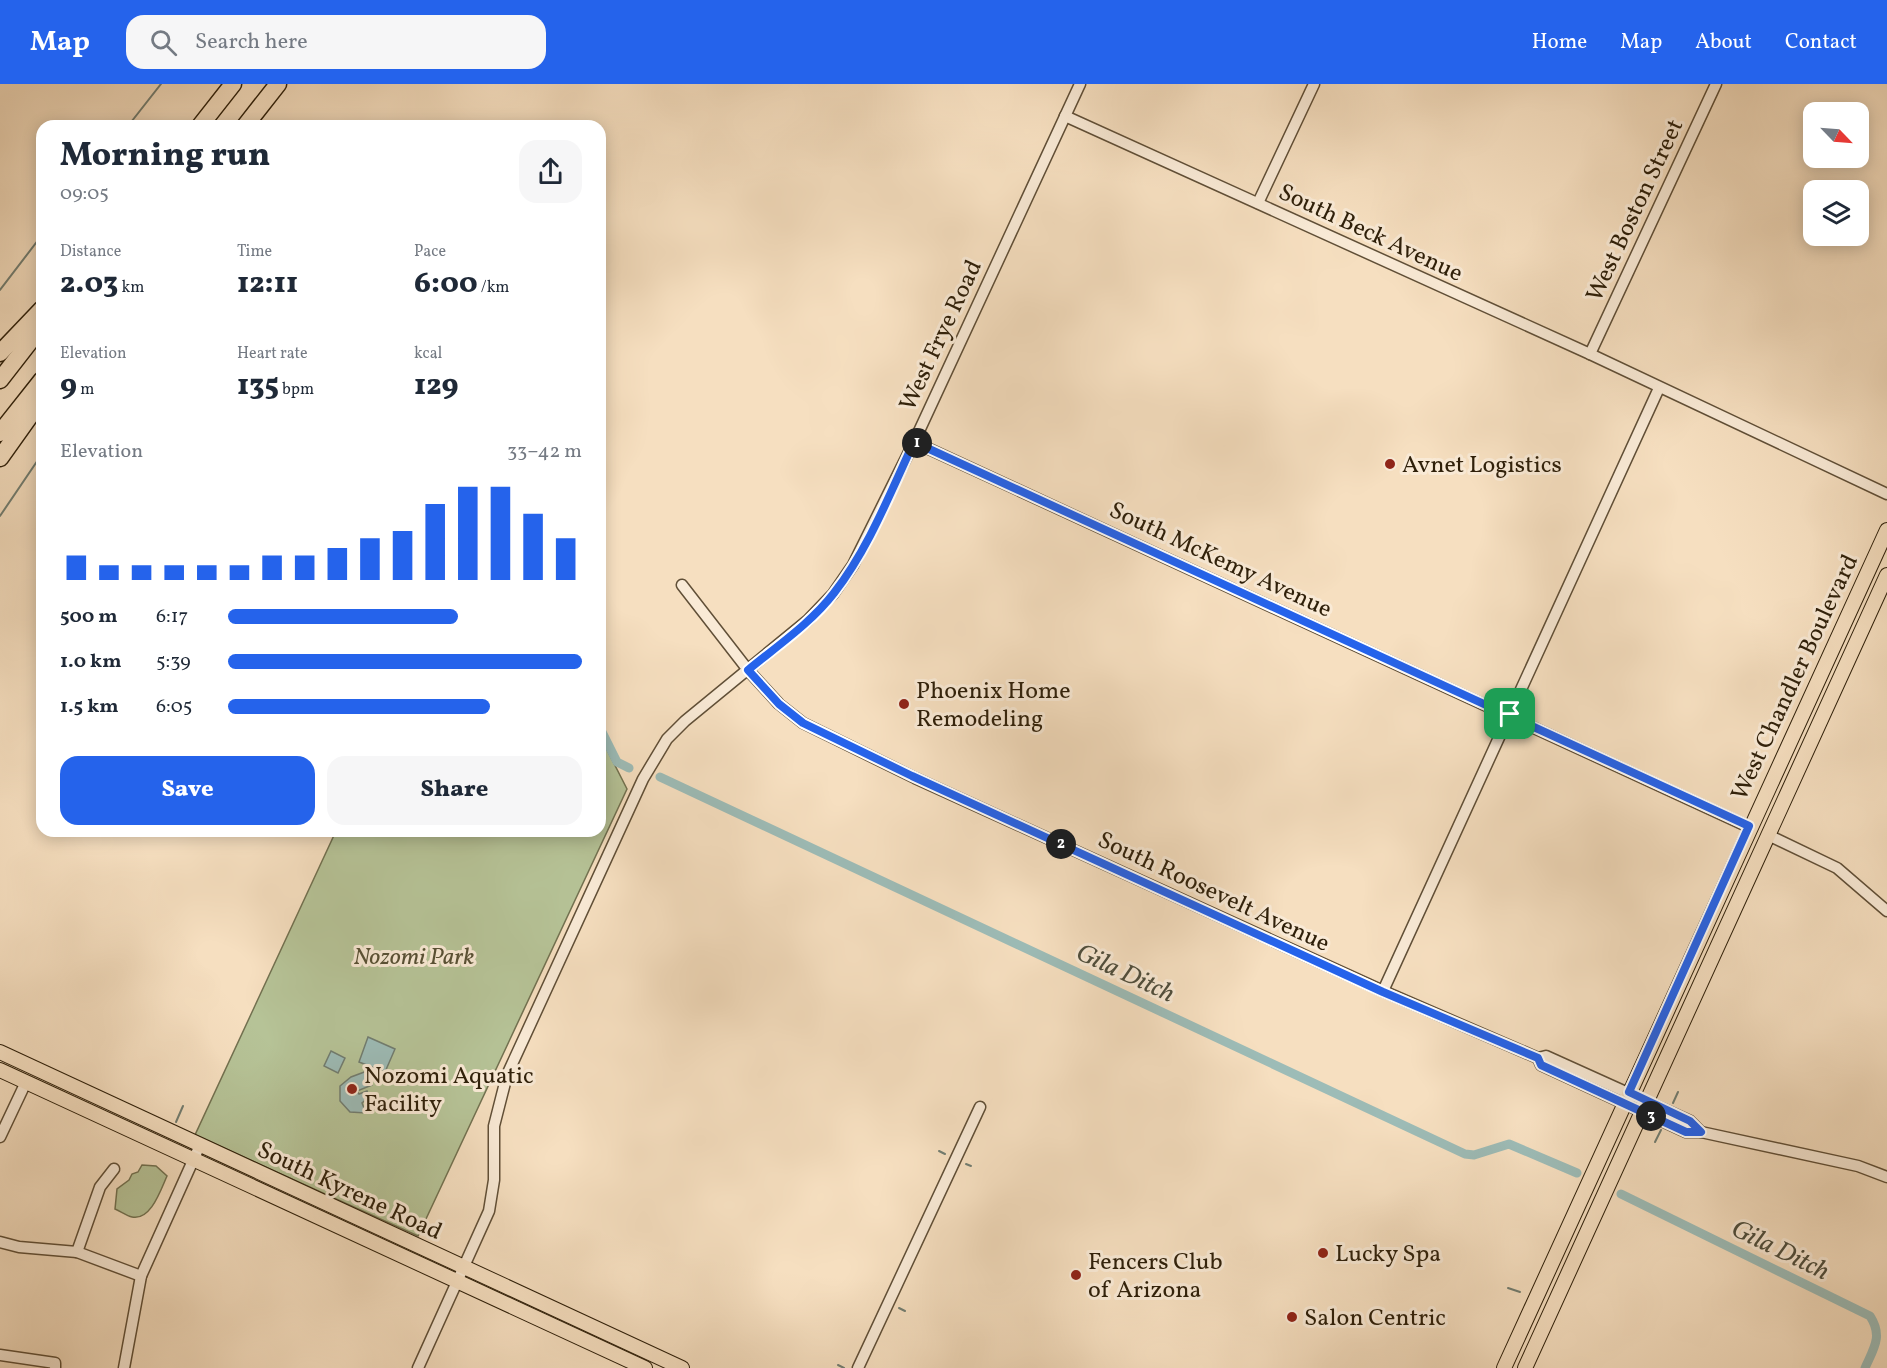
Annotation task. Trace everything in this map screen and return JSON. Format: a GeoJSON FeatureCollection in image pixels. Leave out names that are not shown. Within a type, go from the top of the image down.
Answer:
{"type":"FeatureCollection","features":[{"type":"Feature","properties":{"kind":"highway"},"geometry":{"type":"LineString","coordinates":[[205,120],[233,84]]}},
{"type":"Feature","properties":{"kind":"highway"},"geometry":{"type":"LineString","coordinates":[[250,120],[278,84]]}},
{"type":"Feature","properties":{"kind":"highway"},"geometry":{"type":"LineString","coordinates":[[0,353],[36,315]]}},
{"type":"Feature","properties":{"kind":"highway"},"geometry":{"type":"LineString","coordinates":[[0,380],[36,334]]}},
{"type":"Feature","properties":{"kind":"highway"},"geometry":{"type":"LineString","coordinates":[[0,433],[36,388]]}},
{"type":"Feature","properties":{"kind":"highway"},"geometry":{"type":"LineString","coordinates":[[0,458],[36,407]]}},
{"type":"Feature","properties":{"kind":"main road","name":"West Chandler Boulevard"},"geometry":{"type":"LineString","coordinates":[[1503,1368],[1749,826],[1887,530]]}},
{"type":"Feature","properties":{"kind":"main road","name":"West Chandler Boulevard"},"geometry":{"type":"LineString","coordinates":[[1525,1368],[1887,575]]}},
{"type":"Feature","properties":{"kind":"main road","name":"South Kyrene Road"},"geometry":{"type":"LineString","coordinates":[[0,1052],[458,1282],[645,1368]]}},
{"type":"Feature","properties":{"kind":"main road","name":"South Kyrene Road"},"geometry":{"type":"LineString","coordinates":[[0,1070],[465,1268],[682,1368]]}},
{"type":"Feature","properties":{"kind":"street","name":"West Frye Road"},"geometry":{"type":"LineString","coordinates":[[418,1368],[465,1268],[489,1210],[494,1180],[494,1126],[507,1075],[643,779],[667,739],[808,620],[833,594],[865,546],[1080,84]]}},
{"type":"Feature","properties":{"kind":"street"},"geometry":{"type":"LineString","coordinates":[[1258,203],[1314,84]]}},
{"type":"Feature","properties":{"kind":"street","name":"West Boston Street"},"geometry":{"type":"LineString","coordinates":[[1590,354],[1716,84]]}},
{"type":"Feature","properties":{"kind":"street","name":"South Beck Avenue"},"geometry":{"type":"LineString","coordinates":[[1065,116],[1590,354],[1887,494]]}},
{"type":"Feature","properties":{"kind":"street"},"geometry":{"type":"LineString","coordinates":[[1383,992],[1659,388]]}},
{"type":"Feature","properties":{"kind":"street","name":"South McKemy Avenue"},"geometry":{"type":"LineString","coordinates":[[914,442],[1510,714],[1749,826]]}},
{"type":"Feature","properties":{"kind":"street","name":"South Roosevelt Avenue"},"geometry":{"type":"LineString","coordinates":[[682,585],[748,670],[779,704],[803,723],[912,776],[1383,992],[1538,1058],[1546,1056],[1643,1106],[1686,1132],[1701,1132],[1858,1166],[1887,1176]]}},
{"type":"Feature","properties":{"kind":"street"},"geometry":{"type":"LineString","coordinates":[[1768,834],[1837,868],[1887,911]]}},
{"type":"Feature","properties":{"kind":"street"},"geometry":{"type":"LineString","coordinates":[[0,1137],[26,1082]]}},
{"type":"Feature","properties":{"kind":"street"},"geometry":{"type":"LineString","coordinates":[[858,1368],[980,1107]]}},
{"type":"Feature","properties":{"kind":"street"},"geometry":{"type":"LineString","coordinates":[[124,1368],[141,1276],[197,1152]]}},
{"type":"Feature","properties":{"kind":"street"},"geometry":{"type":"LineString","coordinates":[[77,1252],[100,1187],[114,1169]]}},
{"type":"Feature","properties":{"kind":"street"},"geometry":{"type":"LineString","coordinates":[[0,1242],[19,1247],[77,1252],[141,1276]]}},
{"type":"Feature","properties":{"kind":"street"},"geometry":{"type":"LineString","coordinates":[[0,1355],[56,1365]]}},
{"type":"Feature","properties":{"kind":"green space","name":"Nozomi Park"},"geometry":{"type":"Polygon","coordinates":[[[606,748],[627,789],[606,834],[606,748]]]}},
{"type":"Feature","properties":{"kind":"green space","name":"Nozomi Park"},"geometry":{"type":"Polygon","coordinates":[[[333,837],[605,837],[418,1236],[195,1135],[333,837]]]}},
{"type":"Feature","properties":{"kind":"green space"},"geometry":{"type":"Polygon","coordinates":[[[142,1165],[156,1166],[167,1176],[150,1209],[139,1217],[132,1217],[115,1209],[117,1189],[129,1180],[132,1174],[138,1172],[142,1165]]]}},
{"type":"Feature","properties":{"kind":"water"},"geometry":{"type":"Polygon","coordinates":[[[368,1037],[395,1049],[385,1072],[359,1062],[368,1037]]]}},
{"type":"Feature","properties":{"kind":"water"},"geometry":{"type":"Polygon","coordinates":[[[331,1051],[345,1058],[338,1073],[324,1066],[331,1051]]]}},
{"type":"Feature","properties":{"kind":"water"},"geometry":{"type":"Polygon","coordinates":[[[367,1071],[372,1085],[357,1091],[359,1094],[367,1091],[369,1097],[362,1103],[366,1113],[350,1112],[340,1101],[340,1086],[351,1077],[367,1071]]]}},
{"type":"Feature","properties":{"kind":"waterway"},"geometry":{"type":"LineString","coordinates":[[133,120],[161,84]]}},
{"type":"Feature","properties":{"kind":"waterway"},"geometry":{"type":"LineString","coordinates":[[0,290],[36,243]]}},
{"type":"Feature","properties":{"kind":"waterway"},"geometry":{"type":"LineString","coordinates":[[0,516],[36,463]]}},
{"type":"Feature","properties":{"kind":"waterway","name":"Gila Ditch"},"geometry":{"type":"LineString","coordinates":[[606,740],[617,762],[629,768]]}},
{"type":"Feature","properties":{"kind":"waterway","name":"Gila Ditch"},"geometry":{"type":"LineString","coordinates":[[660,777],[1465,1154],[1474,1155],[1509,1144],[1577,1173]]}},
{"type":"Feature","properties":{"kind":"waterway"},"geometry":{"type":"LineString","coordinates":[[1673,1103],[1678,1092]]}},
{"type":"Feature","properties":{"kind":"waterway"},"geometry":{"type":"LineString","coordinates":[[176,1122],[183,1106]]}},
{"type":"Feature","properties":{"kind":"waterway"},"geometry":{"type":"LineString","coordinates":[[1655,1142],[1661,1130]]}},
{"type":"Feature","properties":{"kind":"waterway"},"geometry":{"type":"LineString","coordinates":[[939,1151],[945,1154]]}},
{"type":"Feature","properties":{"kind":"waterway"},"geometry":{"type":"LineString","coordinates":[[966,1164],[971,1166]]}},
{"type":"Feature","properties":{"kind":"waterway","name":"Gila Ditch"},"geometry":{"type":"LineString","coordinates":[[1621,1194],[1870,1316],[1877,1336],[1865,1368]]}},
{"type":"Feature","properties":{"kind":"waterway"},"geometry":{"type":"LineString","coordinates":[[1508,1288],[1520,1292]]}},
{"type":"Feature","properties":{"kind":"waterway"},"geometry":{"type":"LineString","coordinates":[[899,1308],[905,1311]]}},
{"type":"Feature","properties":{"kind":"waterway"},"geometry":{"type":"LineString","coordinates":[[838,1365],[844,1368]]}},
{"type":"Feature","properties":{"kind":"place","name":"Avnet Logistics"},"geometry":{"type":"Point","coordinates":[1390,464]}},
{"type":"Feature","properties":{"kind":"place","name":"Phoenix Home Remodeling"},"geometry":{"type":"Point","coordinates":[904,704]}},
{"type":"Feature","properties":{"kind":"place","name":"Nozomi Aquatic Facility"},"geometry":{"type":"Point","coordinates":[352,1089]}},
{"type":"Feature","properties":{"kind":"place","name":"Lucky Spa"},"geometry":{"type":"Point","coordinates":[1323,1253]}},
{"type":"Feature","properties":{"kind":"place","name":"Fencers Club of Arizona"},"geometry":{"type":"Point","coordinates":[1076,1275]}},
{"type":"Feature","properties":{"kind":"place","name":"Salon Centric"},"geometry":{"type":"Point","coordinates":[1292,1317]}},
{"type":"Feature","properties":{"kind":"route"},"geometry":{"type":"LineString","coordinates":[[914,442],[1510,714],[1749,826],[1629,1092],[1690,1121],[1701,1132],[1686,1132],[1541,1065],[1538,1058],[1383,992],[912,776],[803,723],[779,704],[748,670],[808,620],[833,594],[865,546],[914,442]]}}]}
